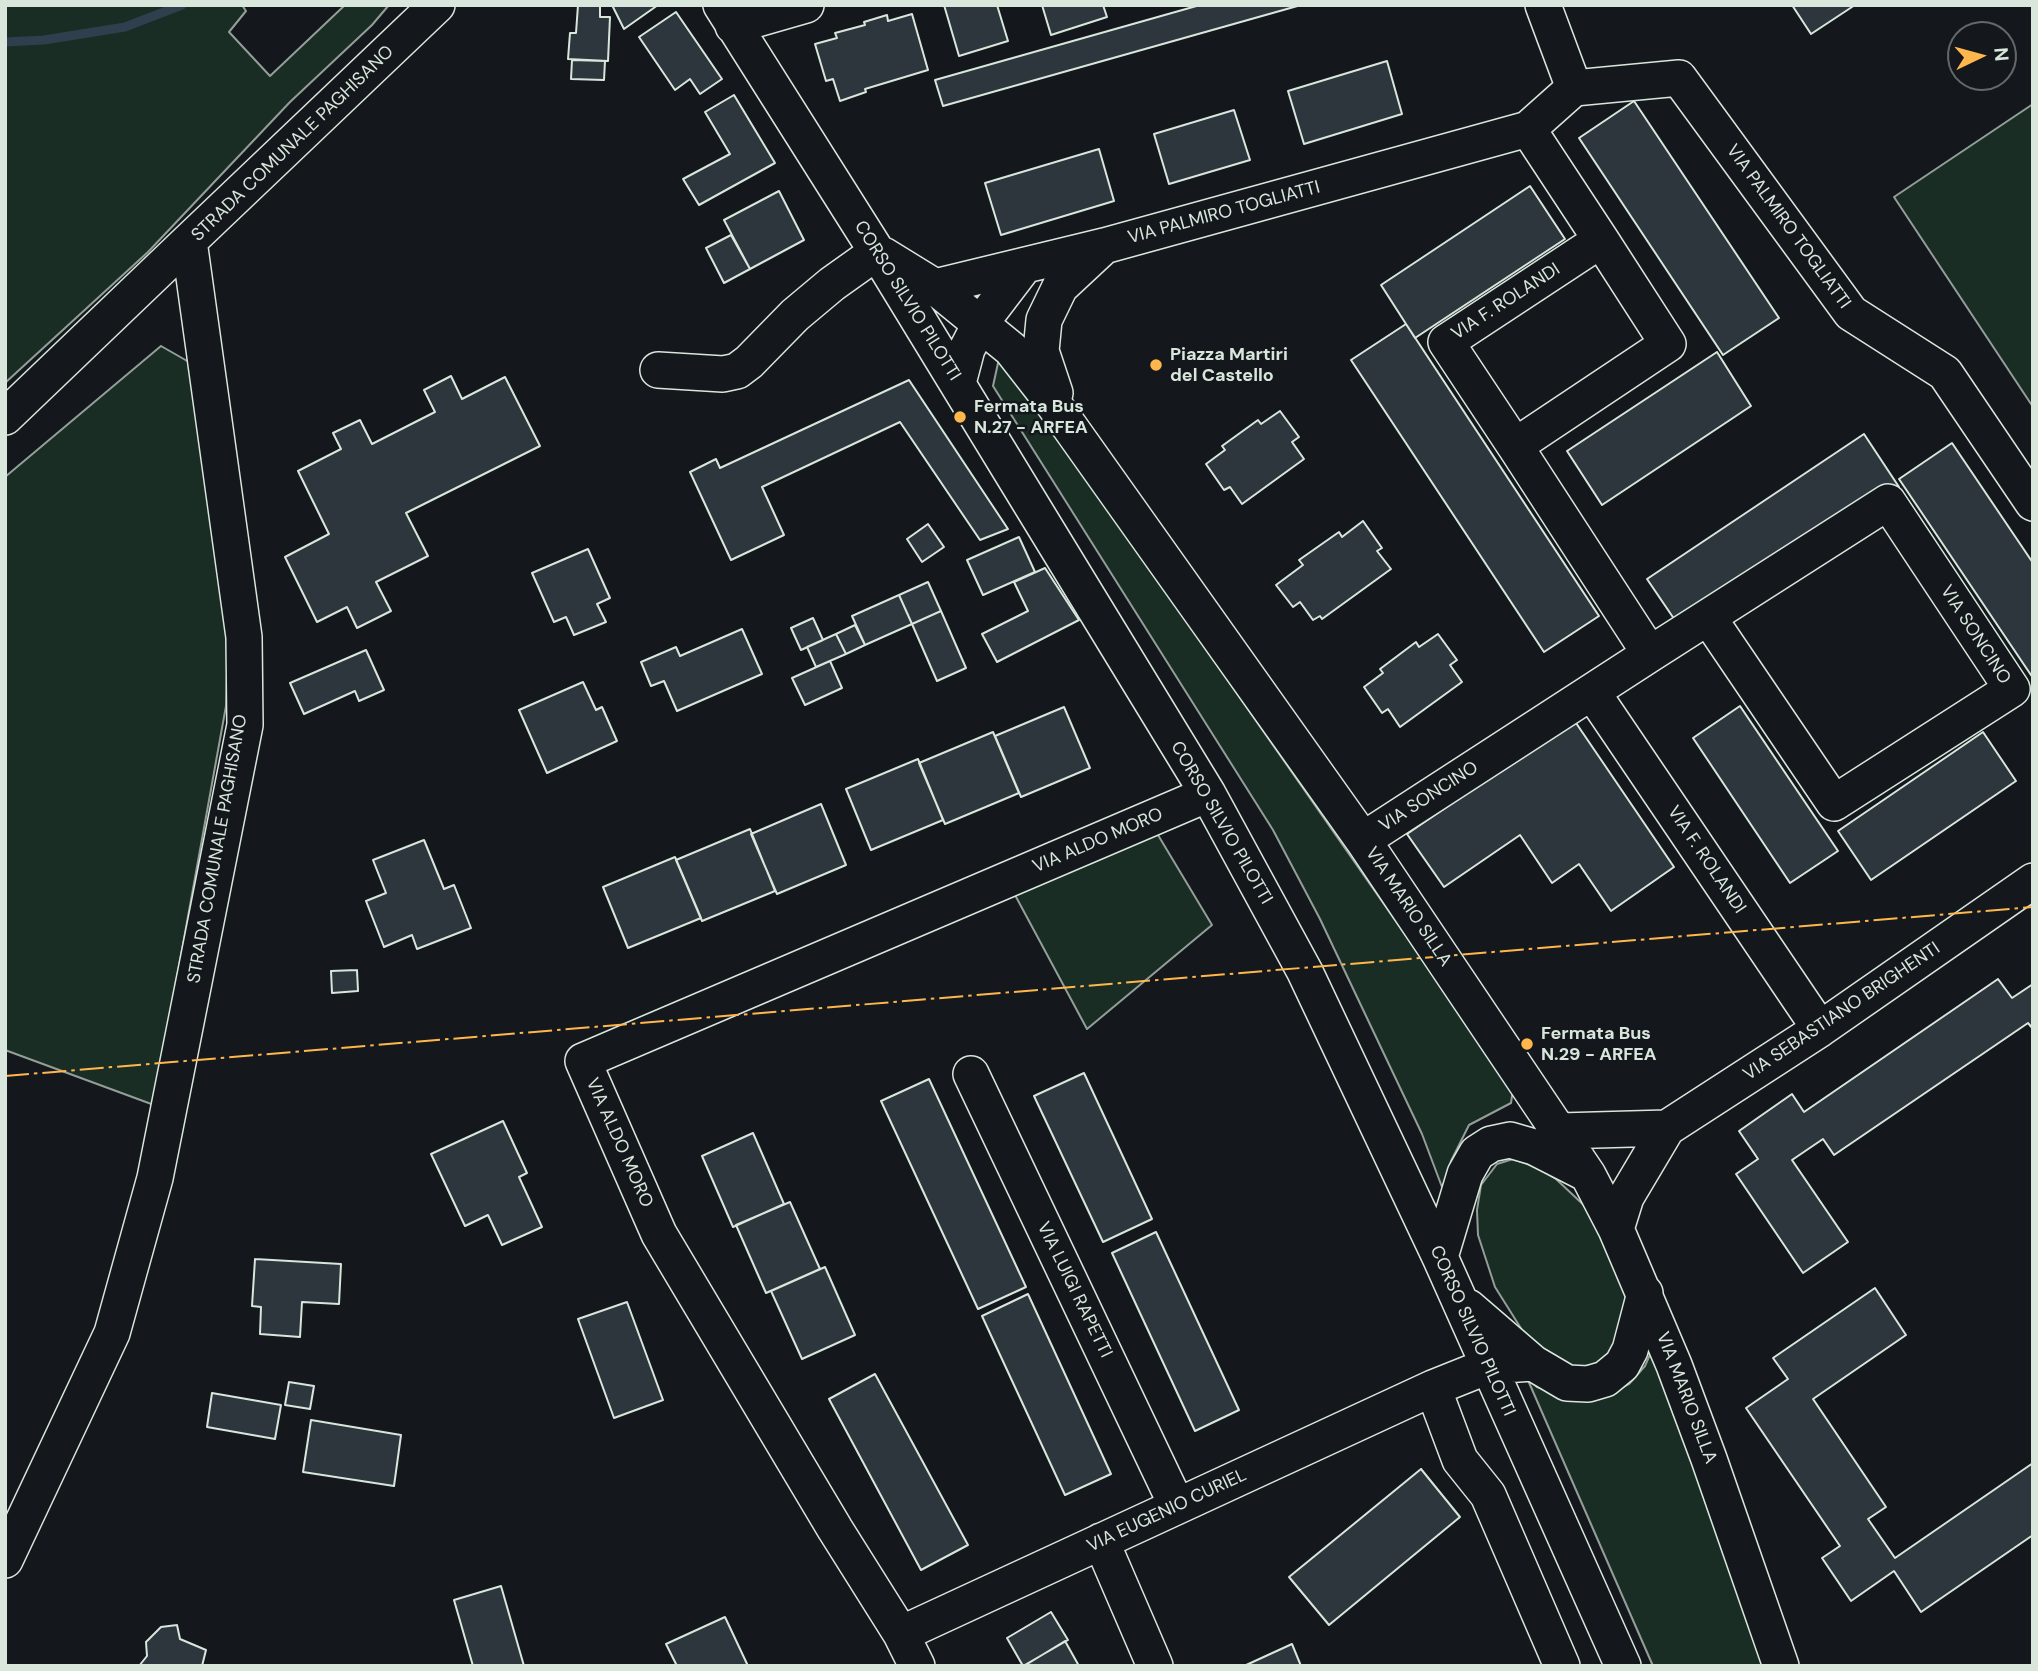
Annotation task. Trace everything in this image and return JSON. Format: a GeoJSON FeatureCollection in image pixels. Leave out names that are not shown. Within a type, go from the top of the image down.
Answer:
{"type":"FeatureCollection","features":[{"type":"Feature","properties":{"kind":"street","name":"STRADA COMUNALE PAGHISANO"},"geometry":{"type":"LineString","coordinates":[[5,1560],[116,1320],[155,1178],[245,725],[244,637],[189,241],[437,5]]}},
{"type":"Feature","properties":{"kind":"street"},"geometry":{"type":"LineString","coordinates":[[723,12],[806,5]]}},
{"type":"Feature","properties":{"kind":"street"},"geometry":{"type":"LineString","coordinates":[[1543,5],[1574,88]]}},
{"type":"Feature","properties":{"kind":"street","name":"CORSO SILVIO PILOTTI"},"geometry":{"type":"LineString","coordinates":[[723,12],[877,252],[1208,794],[1305,972],[1440,1257],[1623,1666]]}},
{"type":"Feature","properties":{"kind":"street","name":"VIA PALMIRO TOGLIATTI"},"geometry":{"type":"LineString","coordinates":[[934,286],[1104,246],[1528,129],[1574,88],[1679,78],[1851,313],[1945,373],[2033,503]]}},
{"type":"Feature","properties":{"kind":"street"},"geometry":{"type":"LineString","coordinates":[[1515,446],[1668,344],[1528,129]]}},
{"type":"Feature","properties":{"kind":"street","name":"VIA F. ROLANDI"},"geometry":{"type":"LineString","coordinates":[[1601,240],[1446,342],[1650,654]]}},
{"type":"Feature","properties":{"kind":"street"},"geometry":{"type":"LineString","coordinates":[[5,417],[189,241]]}},
{"type":"Feature","properties":{"kind":"street","name":"VIA PALMIRO TOGLIATTI"},"geometry":{"type":"LineString","coordinates":[[1063,416],[1041,351],[1044,320],[1060,288],[1104,246]]}},
{"type":"Feature","properties":{"kind":"street"},"geometry":{"type":"LineString","coordinates":[[658,370],[723,374],[737,371],[794,316],[832,284],[877,252]]}},
{"type":"Feature","properties":{"kind":"street","name":"VIA MARIO SILLA"},"geometry":{"type":"LineString","coordinates":[[877,252],[934,286],[1011,349],[1063,416],[1363,840],[1560,1131],[1588,1175],[1616,1229],[1644,1293],[1709,1459],[1781,1666]]}},
{"type":"Feature","properties":{"kind":"street"},"geometry":{"type":"LineString","coordinates":[[958,383],[967,349],[980,324],[1025,265]]}},
{"type":"Feature","properties":{"kind":"street","name":"VIA SONCINO"},"geometry":{"type":"LineString","coordinates":[[1363,840],[1650,654],[1888,502],[2012,689],[1834,803],[1708,617]]}},
{"type":"Feature","properties":{"kind":"street","name":"VIA F. ROLANDI"},"geometry":{"type":"LineString","coordinates":[[1592,692],[1820,1029]]}},
{"type":"Feature","properties":{"kind":"street","name":"VIA ALDO MORO"},"geometry":{"type":"LineString","coordinates":[[917,1666],[901,1634],[835,1529],[659,1234],[583,1061],[1208,794]]}},
{"type":"Feature","properties":{"kind":"street","name":"VIA SEBASTIANO BRIGHENTI"},"geometry":{"type":"LineString","coordinates":[[1667,1128],[2027,890]]}},
{"type":"Feature","properties":{"kind":"street","name":"VIA LUIGI RAPETTI"},"geometry":{"type":"LineString","coordinates":[[971,1074],[1177,1506]]}},
{"type":"Feature","properties":{"kind":"street"},"geometry":{"type":"LineString","coordinates":[[1560,1131],[1667,1128]]}},
{"type":"Feature","properties":{"kind":"street"},"geometry":{"type":"LineString","coordinates":[[1616,1229],[1626,1197],[1667,1128]]}},
{"type":"Feature","properties":{"kind":"street"},"geometry":{"type":"LineString","coordinates":[[1440,1257],[1465,1174],[1478,1153],[1492,1144],[1510,1140],[1534,1147],[1554,1155],[1588,1175]]}},
{"type":"Feature","properties":{"kind":"street"},"geometry":{"type":"LineString","coordinates":[[1458,1297],[1533,1363],[1567,1383],[1588,1384],[1605,1379],[1622,1365],[1630,1350],[1644,1293]]}},
{"type":"Feature","properties":{"kind":"street","name":"VIA EUGENIO CURIEL"},"geometry":{"type":"LineString","coordinates":[[901,1634],[1433,1388],[1488,1366],[1533,1363]]}},
{"type":"Feature","properties":{"kind":"street"},"geometry":{"type":"LineString","coordinates":[[1433,1388],[1460,1460],[1488,1495],[1562,1666]]}},
{"type":"Feature","properties":{"kind":"street"},"geometry":{"type":"LineString","coordinates":[[1101,1541],[1156,1666]]}},
{"type":"Feature","properties":{"kind":"green space"},"geometry":{"type":"Polygon","coordinates":[[[5,5],[242,5],[246,11],[229,32],[270,76],[345,5],[389,5],[372,25],[290,102],[148,252],[5,383],[5,5]]]}},
{"type":"Feature","properties":{"kind":"green space"},"geometry":{"type":"Polygon","coordinates":[[[2033,104],[2033,407],[1894,197],[2033,104]]]}},
{"type":"Feature","properties":{"kind":"green space"},"geometry":{"type":"Polygon","coordinates":[[[161,346],[189,362],[228,645],[226,706],[154,1105],[5,1050],[5,477],[161,346]]]}},
{"type":"Feature","properties":{"kind":"green space"},"geometry":{"type":"Polygon","coordinates":[[[1000,354],[1513,1089],[1511,1103],[1469,1125],[1451,1161],[1445,1195],[1422,1134],[1320,919],[1273,830],[993,386],[1000,354]]]}},
{"type":"Feature","properties":{"kind":"green space"},"geometry":{"type":"Polygon","coordinates":[[[1155,830],[1212,925],[1087,1029],[1015,895],[1155,830]]]}},
{"type":"Feature","properties":{"kind":"green space"},"geometry":{"type":"Polygon","coordinates":[[[1513,1159],[1536,1167],[1556,1179],[1589,1210],[1625,1291],[1626,1316],[1621,1349],[1590,1368],[1570,1366],[1546,1352],[1522,1330],[1495,1287],[1478,1235],[1477,1210],[1481,1185],[1497,1164],[1513,1159]]]}},
{"type":"Feature","properties":{"kind":"green space"},"geometry":{"type":"Polygon","coordinates":[[[1654,1345],[1767,1666],[1653,1666],[1527,1378],[1537,1387],[1572,1398],[1608,1396],[1629,1384],[1645,1366],[1654,1345]]]}},
{"type":"Feature","properties":{"kind":"building"},"geometry":{"type":"Polygon","coordinates":[[[578,5],[600,5],[600,17],[610,17],[608,61],[568,59],[570,33],[576,33],[578,5]]]}},
{"type":"Feature","properties":{"kind":"building"},"geometry":{"type":"Polygon","coordinates":[[[612,5],[658,5],[624,29],[612,5]]]}},
{"type":"Feature","properties":{"kind":"building"},"geometry":{"type":"Polygon","coordinates":[[[944,5],[997,5],[1008,41],[959,56],[944,5]]]}},
{"type":"Feature","properties":{"kind":"building"},"geometry":{"type":"Polygon","coordinates":[[[1042,5],[1103,5],[1107,17],[1051,35],[1042,5]]]}},
{"type":"Feature","properties":{"kind":"building"},"geometry":{"type":"Polygon","coordinates":[[[1200,5],[1301,5],[943,106],[935,80],[1200,5]]]}},
{"type":"Feature","properties":{"kind":"building"},"geometry":{"type":"Polygon","coordinates":[[[1792,5],[1855,5],[1811,34],[1792,5]]]}},
{"type":"Feature","properties":{"kind":"building"},"geometry":{"type":"Polygon","coordinates":[[[676,12],[722,79],[700,94],[690,79],[675,90],[639,37],[676,12]]]}},
{"type":"Feature","properties":{"kind":"building"},"geometry":{"type":"Polygon","coordinates":[[[912,14],[928,70],[865,89],[866,92],[840,101],[833,79],[826,81],[815,44],[837,38],[835,33],[865,25],[864,22],[887,15],[888,21],[912,14]]]}},
{"type":"Feature","properties":{"kind":"building"},"geometry":{"type":"Polygon","coordinates":[[[572,60],[605,61],[604,80],[571,79],[572,60]]]}},
{"type":"Feature","properties":{"kind":"building"},"geometry":{"type":"Polygon","coordinates":[[[1387,61],[1402,114],[1304,144],[1288,91],[1387,61]]]}},
{"type":"Feature","properties":{"kind":"building"},"geometry":{"type":"Polygon","coordinates":[[[734,95],[775,163],[699,205],[683,179],[730,154],[705,112],[734,95]]]}},
{"type":"Feature","properties":{"kind":"building"},"geometry":{"type":"Polygon","coordinates":[[[1634,101],[1779,318],[1723,355],[1579,138],[1634,101]]]}},
{"type":"Feature","properties":{"kind":"building"},"geometry":{"type":"Polygon","coordinates":[[[1234,110],[1250,160],[1169,184],[1154,134],[1234,110]]]}},
{"type":"Feature","properties":{"kind":"building"},"geometry":{"type":"Polygon","coordinates":[[[1099,149],[1114,201],[1001,235],[985,183],[1099,149]]]}},
{"type":"Feature","properties":{"kind":"building"},"geometry":{"type":"Polygon","coordinates":[[[1530,186],[1565,239],[1415,338],[1381,285],[1530,186]]]}},
{"type":"Feature","properties":{"kind":"building"},"geometry":{"type":"Polygon","coordinates":[[[779,191],[804,240],[750,269],[724,220],[779,191]]]}},
{"type":"Feature","properties":{"kind":"building"},"geometry":{"type":"Polygon","coordinates":[[[731,235],[750,269],[724,283],[706,248],[731,235]]]}},
{"type":"Feature","properties":{"kind":"building"},"geometry":{"type":"Polygon","coordinates":[[[1406,324],[1599,616],[1544,652],[1351,360],[1406,324]]]}},
{"type":"Feature","properties":{"kind":"building"},"geometry":{"type":"Polygon","coordinates":[[[1717,352],[1751,406],[1602,505],[1567,451],[1717,352]]]}},
{"type":"Feature","properties":{"kind":"building"},"geometry":{"type":"Polygon","coordinates":[[[451,376],[462,399],[505,377],[540,446],[406,513],[428,556],[376,582],[391,611],[357,628],[347,607],[317,622],[285,557],[329,534],[298,471],[341,449],[333,433],[360,420],[372,444],[435,412],[424,390],[451,376]]]}},
{"type":"Feature","properties":{"kind":"building"},"geometry":{"type":"Polygon","coordinates":[[[909,380],[1008,529],[980,540],[900,422],[762,487],[784,535],[731,560],[690,472],[716,459],[720,468],[909,380]]]}},
{"type":"Feature","properties":{"kind":"building"},"geometry":{"type":"Polygon","coordinates":[[[1280,411],[1299,437],[1292,442],[1304,459],[1242,504],[1230,487],[1224,490],[1206,464],[1225,450],[1222,446],[1258,420],[1261,424],[1280,411]]]}},
{"type":"Feature","properties":{"kind":"building"},"geometry":{"type":"Polygon","coordinates":[[[1864,434],[1899,487],[1683,632],[1647,579],[1864,434]]]}},
{"type":"Feature","properties":{"kind":"building"},"geometry":{"type":"Polygon","coordinates":[[[1952,443],[2033,563],[2033,678],[1899,479],[1952,443]]]}},
{"type":"Feature","properties":{"kind":"building"},"geometry":{"type":"Polygon","coordinates":[[[1363,521],[1382,548],[1377,551],[1391,569],[1322,619],[1320,616],[1313,620],[1300,602],[1293,607],[1276,585],[1303,565],[1299,560],[1339,532],[1342,537],[1363,521]]]}},
{"type":"Feature","properties":{"kind":"building"},"geometry":{"type":"Polygon","coordinates":[[[928,524],[944,547],[922,562],[907,539],[928,524]]]}},
{"type":"Feature","properties":{"kind":"building"},"geometry":{"type":"Polygon","coordinates":[[[1019,537],[1035,572],[983,595],[967,560],[1019,537]]]}},
{"type":"Feature","properties":{"kind":"building"},"geometry":{"type":"Polygon","coordinates":[[[588,549],[610,598],[597,604],[606,622],[574,635],[566,617],[554,622],[532,573],[588,549]]]}},
{"type":"Feature","properties":{"kind":"building"},"geometry":{"type":"Polygon","coordinates":[[[1045,568],[1079,620],[997,662],[982,634],[1028,611],[1014,582],[1045,568]]]}},
{"type":"Feature","properties":{"kind":"building"},"geometry":{"type":"Polygon","coordinates":[[[928,582],[941,611],[912,624],[899,595],[928,582]]]}},
{"type":"Feature","properties":{"kind":"building"},"geometry":{"type":"Polygon","coordinates":[[[899,595],[912,624],[865,645],[852,616],[899,595]]]}},
{"type":"Feature","properties":{"kind":"building"},"geometry":{"type":"Polygon","coordinates":[[[941,611],[966,668],[937,681],[912,624],[941,611]]]}},
{"type":"Feature","properties":{"kind":"building"},"geometry":{"type":"Polygon","coordinates":[[[813,618],[823,640],[801,650],[791,628],[813,618]]]}},
{"type":"Feature","properties":{"kind":"building"},"geometry":{"type":"Polygon","coordinates":[[[855,625],[865,645],[846,654],[836,634],[855,625]]]}},
{"type":"Feature","properties":{"kind":"building"},"geometry":{"type":"Polygon","coordinates":[[[742,629],[762,674],[677,711],[664,681],[651,686],[641,662],[676,647],[680,656],[742,629]]]}},
{"type":"Feature","properties":{"kind":"building"},"geometry":{"type":"Polygon","coordinates":[[[836,634],[846,654],[816,667],[807,647],[836,634]]]}},
{"type":"Feature","properties":{"kind":"building"},"geometry":{"type":"Polygon","coordinates":[[[1438,634],[1457,660],[1450,665],[1462,682],[1400,727],[1388,709],[1382,713],[1364,687],[1383,673],[1380,669],[1416,642],[1419,647],[1438,634]]]}},
{"type":"Feature","properties":{"kind":"building"},"geometry":{"type":"Polygon","coordinates":[[[366,650],[384,690],[359,701],[355,691],[304,714],[290,683],[366,650]]]}},
{"type":"Feature","properties":{"kind":"building"},"geometry":{"type":"Polygon","coordinates":[[[830,661],[842,688],[805,705],[792,678],[830,661]]]}},
{"type":"Feature","properties":{"kind":"building"},"geometry":{"type":"Polygon","coordinates":[[[583,682],[596,710],[602,707],[617,741],[547,773],[519,710],[583,682]]]}},
{"type":"Feature","properties":{"kind":"building"},"geometry":{"type":"Polygon","coordinates":[[[1740,706],[1838,851],[1790,883],[1693,738],[1740,706]]]}},
{"type":"Feature","properties":{"kind":"building"},"geometry":{"type":"Polygon","coordinates":[[[1064,707],[1090,768],[1021,797],[995,736],[1064,707]]]}},
{"type":"Feature","properties":{"kind":"building"},"geometry":{"type":"Polygon","coordinates":[[[1574,720],[1674,867],[1611,911],[1579,864],[1552,883],[1520,835],[1444,887],[1407,834],[1574,720]]]}},
{"type":"Feature","properties":{"kind":"building"},"geometry":{"type":"Polygon","coordinates":[[[993,732],[1019,793],[945,824],[919,763],[993,732]]]}},
{"type":"Feature","properties":{"kind":"building"},"geometry":{"type":"Polygon","coordinates":[[[1983,732],[2016,781],[1871,880],[1838,831],[1983,732]]]}},
{"type":"Feature","properties":{"kind":"building"},"geometry":{"type":"Polygon","coordinates":[[[918,759],[943,820],[871,850],[846,789],[918,759]]]}},
{"type":"Feature","properties":{"kind":"building"},"geometry":{"type":"Polygon","coordinates":[[[821,804],[846,865],[777,894],[751,834],[821,804]]]}},
{"type":"Feature","properties":{"kind":"building"},"geometry":{"type":"Polygon","coordinates":[[[750,829],[775,891],[702,921],[676,860],[750,829]]]}},
{"type":"Feature","properties":{"kind":"building"},"geometry":{"type":"Polygon","coordinates":[[[424,840],[444,889],[454,885],[471,928],[417,949],[412,935],[384,947],[366,901],[386,893],[373,860],[424,840]]]}},
{"type":"Feature","properties":{"kind":"building"},"geometry":{"type":"Polygon","coordinates":[[[675,857],[701,918],[628,948],[603,887],[675,857]]]}},
{"type":"Feature","properties":{"kind":"building"},"geometry":{"type":"Polygon","coordinates":[[[357,970],[358,991],[332,993],[331,971],[357,970]]]}},
{"type":"Feature","properties":{"kind":"building"},"geometry":{"type":"Polygon","coordinates":[[[1998,979],[2012,998],[2033,984],[2033,1029],[2028,1023],[1834,1155],[1823,1139],[1792,1160],[1848,1242],[1803,1273],[1736,1174],[1758,1159],[1739,1131],[1792,1094],[1804,1112],[1998,979]]]}},
{"type":"Feature","properties":{"kind":"building"},"geometry":{"type":"Polygon","coordinates":[[[1084,1073],[1152,1219],[1103,1242],[1034,1096],[1084,1073]]]}},
{"type":"Feature","properties":{"kind":"building"},"geometry":{"type":"Polygon","coordinates":[[[929,1079],[1026,1287],[978,1309],[881,1101],[929,1079]]]}},
{"type":"Feature","properties":{"kind":"building"},"geometry":{"type":"Polygon","coordinates":[[[503,1121],[527,1173],[519,1177],[542,1227],[502,1245],[488,1215],[465,1226],[431,1154],[503,1121]]]}},
{"type":"Feature","properties":{"kind":"building"},"geometry":{"type":"Polygon","coordinates":[[[753,1133],[784,1204],[733,1227],[702,1156],[753,1133]]]}},
{"type":"Feature","properties":{"kind":"building"},"geometry":{"type":"Polygon","coordinates":[[[790,1202],[820,1269],[766,1293],[736,1225],[790,1202]]]}},
{"type":"Feature","properties":{"kind":"building"},"geometry":{"type":"Polygon","coordinates":[[[1156,1232],[1239,1410],[1195,1431],[1112,1253],[1156,1232]]]}},
{"type":"Feature","properties":{"kind":"building"},"geometry":{"type":"Polygon","coordinates":[[[255,1259],[341,1264],[339,1304],[302,1302],[300,1337],[260,1334],[261,1307],[252,1306],[255,1259]]]}},
{"type":"Feature","properties":{"kind":"building"},"geometry":{"type":"Polygon","coordinates":[[[825,1267],[855,1335],[802,1359],[771,1291],[825,1267]]]}},
{"type":"Feature","properties":{"kind":"building"},"geometry":{"type":"Polygon","coordinates":[[[1875,1288],[1906,1335],[1813,1399],[1886,1507],[1868,1519],[1895,1558],[2033,1463],[2033,1535],[1921,1612],[1894,1571],[1851,1601],[1822,1558],[1840,1546],[1746,1408],[1788,1379],[1773,1358],[1875,1288]]]}},
{"type":"Feature","properties":{"kind":"building"},"geometry":{"type":"Polygon","coordinates":[[[1028,1294],[1111,1474],[1065,1495],[982,1316],[1028,1294]]]}},
{"type":"Feature","properties":{"kind":"building"},"geometry":{"type":"Polygon","coordinates":[[[627,1302],[663,1400],[614,1418],[578,1319],[627,1302]]]}},
{"type":"Feature","properties":{"kind":"building"},"geometry":{"type":"Polygon","coordinates":[[[875,1374],[968,1545],[921,1570],[829,1399],[875,1374]]]}},
{"type":"Feature","properties":{"kind":"building"},"geometry":{"type":"Polygon","coordinates":[[[289,1382],[314,1386],[310,1409],[285,1405],[289,1382]]]}},
{"type":"Feature","properties":{"kind":"building"},"geometry":{"type":"Polygon","coordinates":[[[212,1393],[281,1405],[275,1439],[207,1427],[212,1393]]]}},
{"type":"Feature","properties":{"kind":"building"},"geometry":{"type":"Polygon","coordinates":[[[311,1420],[401,1435],[394,1486],[303,1472],[311,1420]]]}},
{"type":"Feature","properties":{"kind":"building"},"geometry":{"type":"Polygon","coordinates":[[[1421,1469],[1460,1517],[1329,1625],[1289,1577],[1421,1469]]]}},
{"type":"Feature","properties":{"kind":"building"},"geometry":{"type":"Polygon","coordinates":[[[501,1586],[524,1666],[473,1666],[454,1600],[501,1586]]]}},
{"type":"Feature","properties":{"kind":"building"},"geometry":{"type":"Polygon","coordinates":[[[1051,1612],[1068,1640],[1023,1666],[1007,1638],[1051,1612]]]}},
{"type":"Feature","properties":{"kind":"building"},"geometry":{"type":"Polygon","coordinates":[[[725,1617],[748,1666],[677,1666],[666,1644],[725,1617]]]}},
{"type":"Feature","properties":{"kind":"building"},"geometry":{"type":"Polygon","coordinates":[[[177,1625],[180,1639],[206,1650],[202,1666],[139,1666],[147,1656],[146,1642],[161,1627],[177,1625]]]}},
{"type":"Feature","properties":{"kind":"building"},"geometry":{"type":"Polygon","coordinates":[[[1065,1641],[1079,1666],[1024,1666],[1065,1641]]]}},
{"type":"Feature","properties":{"kind":"building"},"geometry":{"type":"Polygon","coordinates":[[[1292,1644],[1301,1666],[1244,1666],[1292,1644]]]}},
{"type":"Feature","properties":{"kind":"waterway"},"geometry":{"type":"LineString","coordinates":[[5,42],[44,40],[125,27],[182,5]]}},
{"type":"Feature","properties":{"kind":"power"},"geometry":{"type":"LineString","coordinates":[[5,1076],[2033,907]]}},
{"type":"Feature","properties":{"kind":"place","name":"Piazza Martiri del Castello"},"geometry":{"type":"Point","coordinates":[1156,365]}},
{"type":"Feature","properties":{"kind":"place","name":"Fermata Bus N.27 - ARFEA"},"geometry":{"type":"Point","coordinates":[960,417]}},
{"type":"Feature","properties":{"kind":"place","name":"Fermata Bus N.29 - ARFEA"},"geometry":{"type":"Point","coordinates":[1527,1044]}}]}
